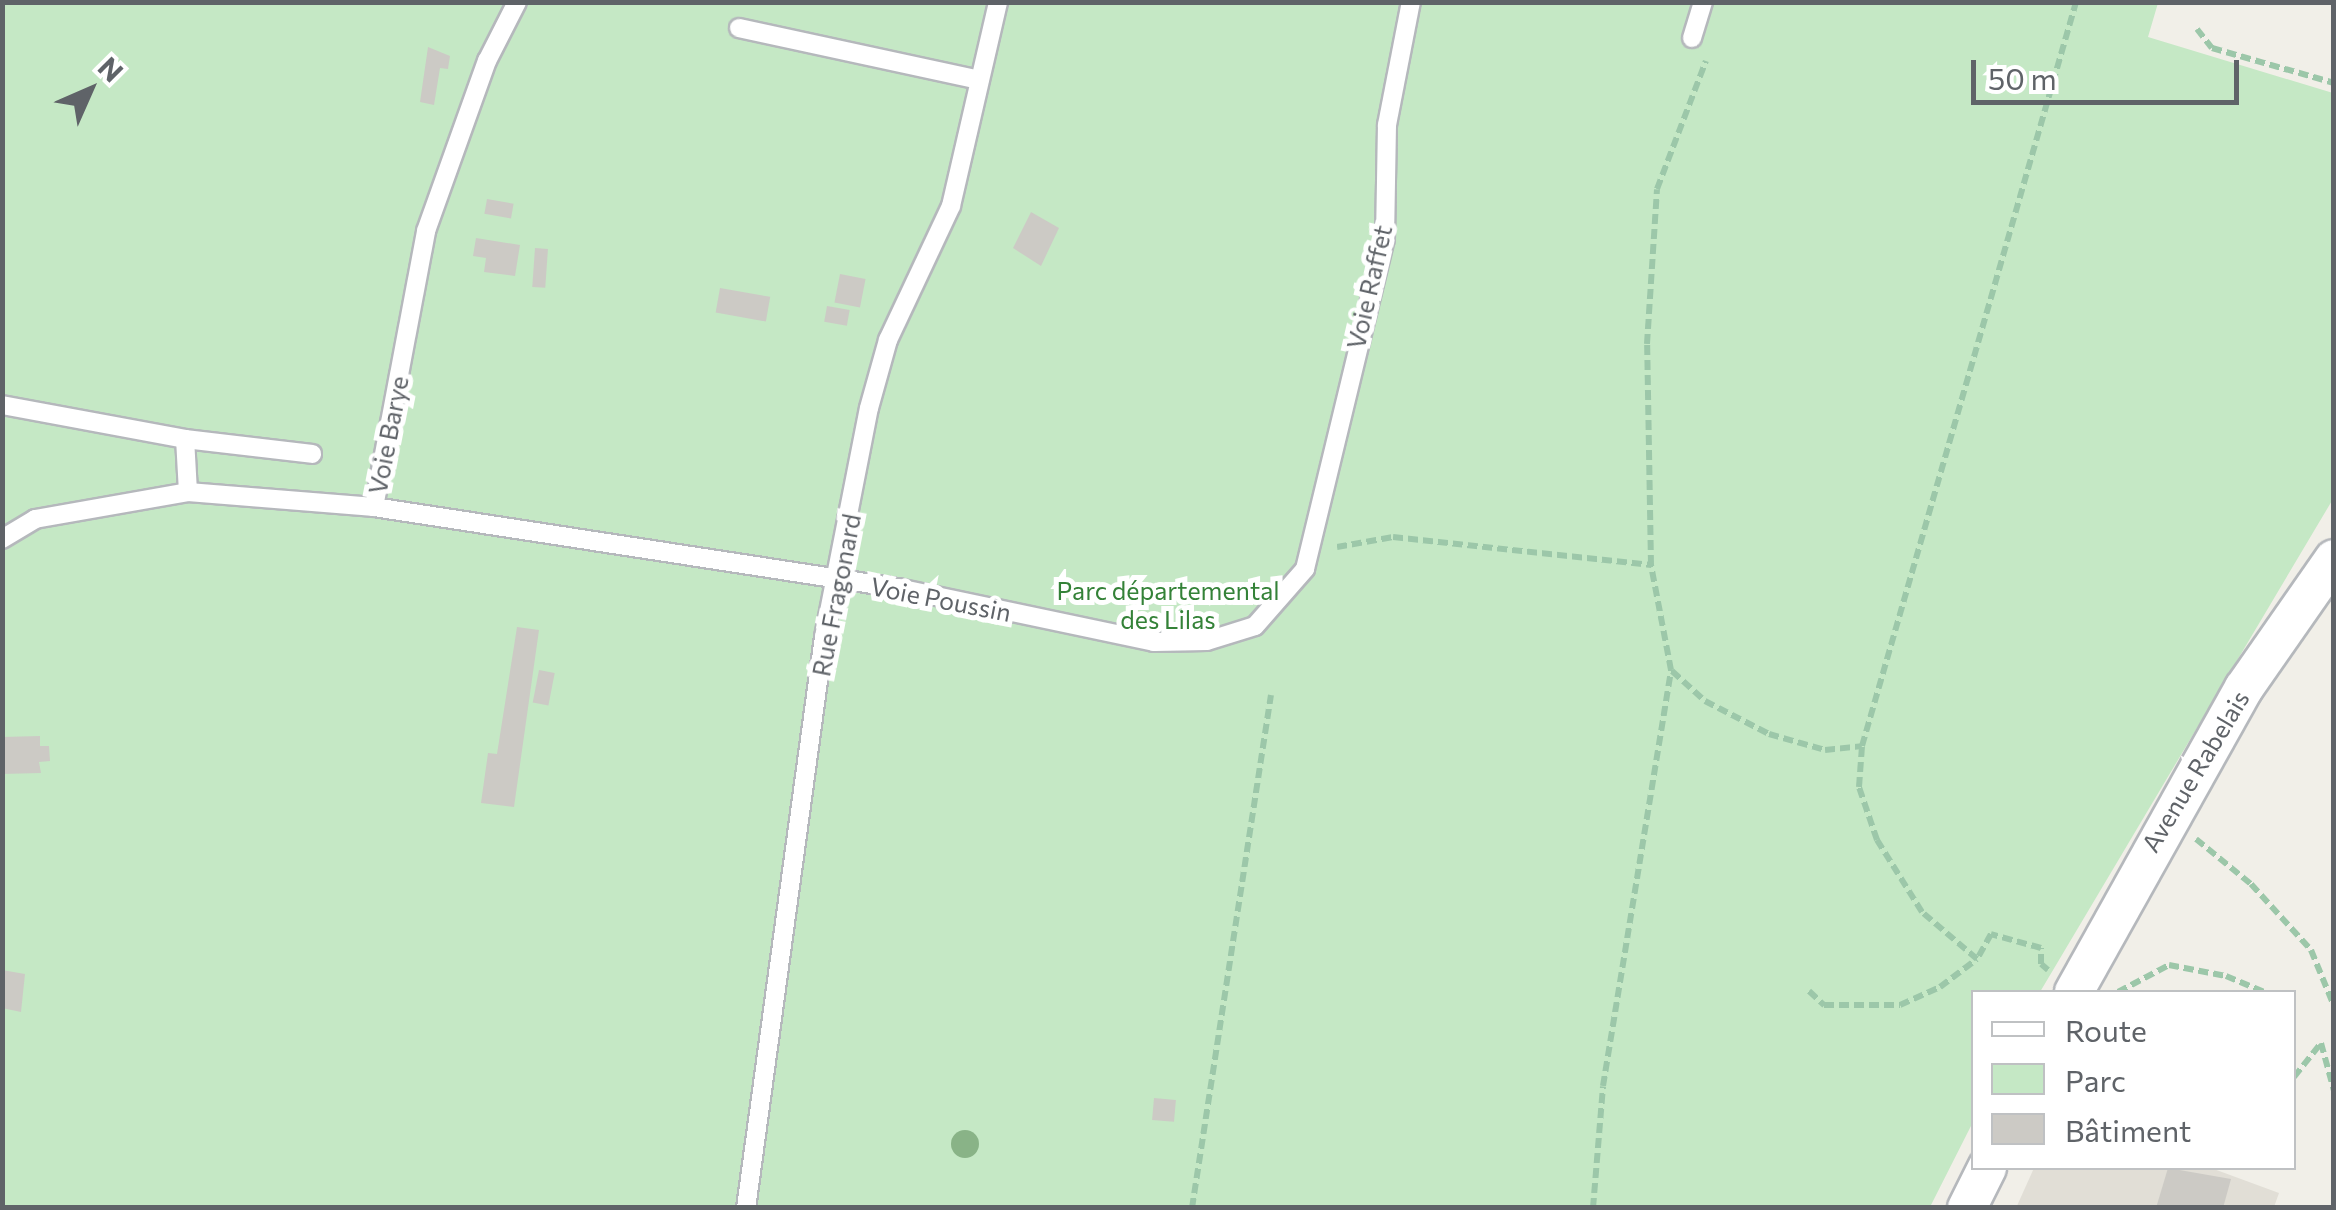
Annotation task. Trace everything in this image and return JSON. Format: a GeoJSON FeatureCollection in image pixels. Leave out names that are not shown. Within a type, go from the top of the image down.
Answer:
{"type":"FeatureCollection","features":[{"type":"Feature","properties":{"kind":"street","name":"Avenue Rabelais"},"geometry":{"type":"LineString","coordinates":[[2064,984],[2244,688],[2334,559]]}},
{"type":"Feature","properties":{"kind":"street"},"geometry":{"type":"LineString","coordinates":[[1967,1208],[1985,1170]]}},
{"type":"Feature","properties":{"kind":"lane","name":"Voie Barye"},"geometry":{"type":"LineString","coordinates":[[2,540],[35,519],[188,492],[374,507],[426,231],[487,60],[517,2]]}},
{"type":"Feature","properties":{"kind":"lane","name":"Rue Fragonard"},"geometry":{"type":"LineString","coordinates":[[746,1208],[834,579],[881,360],[945,223],[998,2]]}},
{"type":"Feature","properties":{"kind":"lane","name":"Voie Raffet"},"geometry":{"type":"LineString","coordinates":[[1305,569],[1385,239],[1387,125],[1411,2]]}},
{"type":"Feature","properties":{"kind":"lane"},"geometry":{"type":"LineString","coordinates":[[1692,38],[1703,2]]}},
{"type":"Feature","properties":{"kind":"lane"},"geometry":{"type":"LineString","coordinates":[[738,28],[979,80]]}},
{"type":"Feature","properties":{"kind":"lane"},"geometry":{"type":"LineString","coordinates":[[2,405],[185,439],[312,454]]}},
{"type":"Feature","properties":{"kind":"lane"},"geometry":{"type":"LineString","coordinates":[[185,439],[188,492]]}},
{"type":"Feature","properties":{"kind":"lane","name":"Voie Poussin"},"geometry":{"type":"LineString","coordinates":[[374,507],[834,579],[1154,642],[1206,641],[1254,626],[1305,569]]}},
{"type":"Feature","properties":{"kind":"path"},"geometry":{"type":"LineString","coordinates":[[1977,959],[1922,912],[1877,840],[1860,787],[1862,746],[2076,2]]}},
{"type":"Feature","properties":{"kind":"path"},"geometry":{"type":"LineString","coordinates":[[2196,29],[2212,48],[2334,83]]}},
{"type":"Feature","properties":{"kind":"path"},"geometry":{"type":"LineString","coordinates":[[1593,1208],[1603,1086],[1670,670],[1651,565],[1647,344],[1657,189],[1710,49],[1708,39],[1692,38]]}},
{"type":"Feature","properties":{"kind":"path"},"geometry":{"type":"LineString","coordinates":[[1305,569],[1321,550],[1393,537],[1651,565]]}},
{"type":"Feature","properties":{"kind":"path"},"geometry":{"type":"LineString","coordinates":[[1670,670],[1705,701],[1769,734],[1824,750],[1862,746]]}},
{"type":"Feature","properties":{"kind":"path"},"geometry":{"type":"LineString","coordinates":[[1192,1208],[1270,696]]}},
{"type":"Feature","properties":{"kind":"path"},"geometry":{"type":"LineString","coordinates":[[2164,822],[2251,884],[2311,950],[2334,1006]]}},
{"type":"Feature","properties":{"kind":"path"},"geometry":{"type":"LineString","coordinates":[[1809,991],[1824,1005],[1900,1005],[1940,987],[1977,959],[1991,934],[2040,948],[2041,964],[2064,984]]}},
{"type":"Feature","properties":{"kind":"path"},"geometry":{"type":"LineString","coordinates":[[2122,990],[2169,965],[2226,976],[2259,990]]}},
{"type":"Feature","properties":{"kind":"path"},"geometry":{"type":"LineString","coordinates":[[2296,1074],[2321,1043],[2334,1092]]}},
{"type":"Feature","properties":{"kind":"shaded area"},"geometry":{"type":"Polygon","coordinates":[[[2033,1170],[2216,1170],[2279,1193],[2274,1207],[2016,1208],[2033,1170]]]}},
{"type":"Feature","properties":{"kind":"green space","name":"Parc départemental des Lilas"},"geometry":{"type":"Polygon","coordinates":[[[2,3],[2158,3],[2148,37],[2333,93],[2333,499],[2041,990],[1971,990],[1971,1126],[1930,1207],[3,1207],[2,3]]]}},
{"type":"Feature","properties":{"kind":"building"},"geometry":{"type":"Polygon","coordinates":[[[428,47],[450,56],[448,69],[440,68],[434,105],[420,102],[428,47]]]}},
{"type":"Feature","properties":{"kind":"building"},"geometry":{"type":"Polygon","coordinates":[[[487,199],[514,204],[511,218],[484,214],[487,199]]]}},
{"type":"Feature","properties":{"kind":"building"},"geometry":{"type":"Polygon","coordinates":[[[1031,212],[1059,228],[1041,266],[1013,248],[1031,212]]]}},
{"type":"Feature","properties":{"kind":"building"},"geometry":{"type":"Polygon","coordinates":[[[476,238],[520,245],[515,276],[484,272],[486,258],[473,256],[476,238]]]}},
{"type":"Feature","properties":{"kind":"building"},"geometry":{"type":"Polygon","coordinates":[[[535,248],[548,249],[545,288],[532,287],[535,248]]]}},
{"type":"Feature","properties":{"kind":"building"},"geometry":{"type":"Polygon","coordinates":[[[840,274],[866,279],[860,307],[834,302],[840,274]]]}},
{"type":"Feature","properties":{"kind":"building"},"geometry":{"type":"Polygon","coordinates":[[[720,288],[770,297],[766,321],[716,313],[720,288]]]}},
{"type":"Feature","properties":{"kind":"building"},"geometry":{"type":"Polygon","coordinates":[[[827,306],[850,310],[847,326],[824,322],[827,306]]]}},
{"type":"Feature","properties":{"kind":"building"},"geometry":{"type":"Polygon","coordinates":[[[517,627],[539,630],[514,807],[481,803],[488,753],[497,754],[517,627]]]}},
{"type":"Feature","properties":{"kind":"building"},"geometry":{"type":"Polygon","coordinates":[[[539,670],[555,673],[548,705],[533,702],[539,670]]]}},
{"type":"Feature","properties":{"kind":"building"},"geometry":{"type":"Polygon","coordinates":[[[40,736],[40,746],[49,746],[50,761],[39,762],[41,773],[2,774],[2,737],[40,736]]]}},
{"type":"Feature","properties":{"kind":"building"},"geometry":{"type":"Polygon","coordinates":[[[2,970],[25,974],[21,1012],[2,1008],[2,970]]]}},
{"type":"Feature","properties":{"kind":"building"},"geometry":{"type":"Polygon","coordinates":[[[1154,1098],[1176,1100],[1174,1122],[1152,1120],[1154,1098]]]}},
{"type":"Feature","properties":{"kind":"building"},"geometry":{"type":"Polygon","coordinates":[[[2167,1170],[2231,1179],[2223,1208],[2156,1208],[2167,1170]]]}}]}
